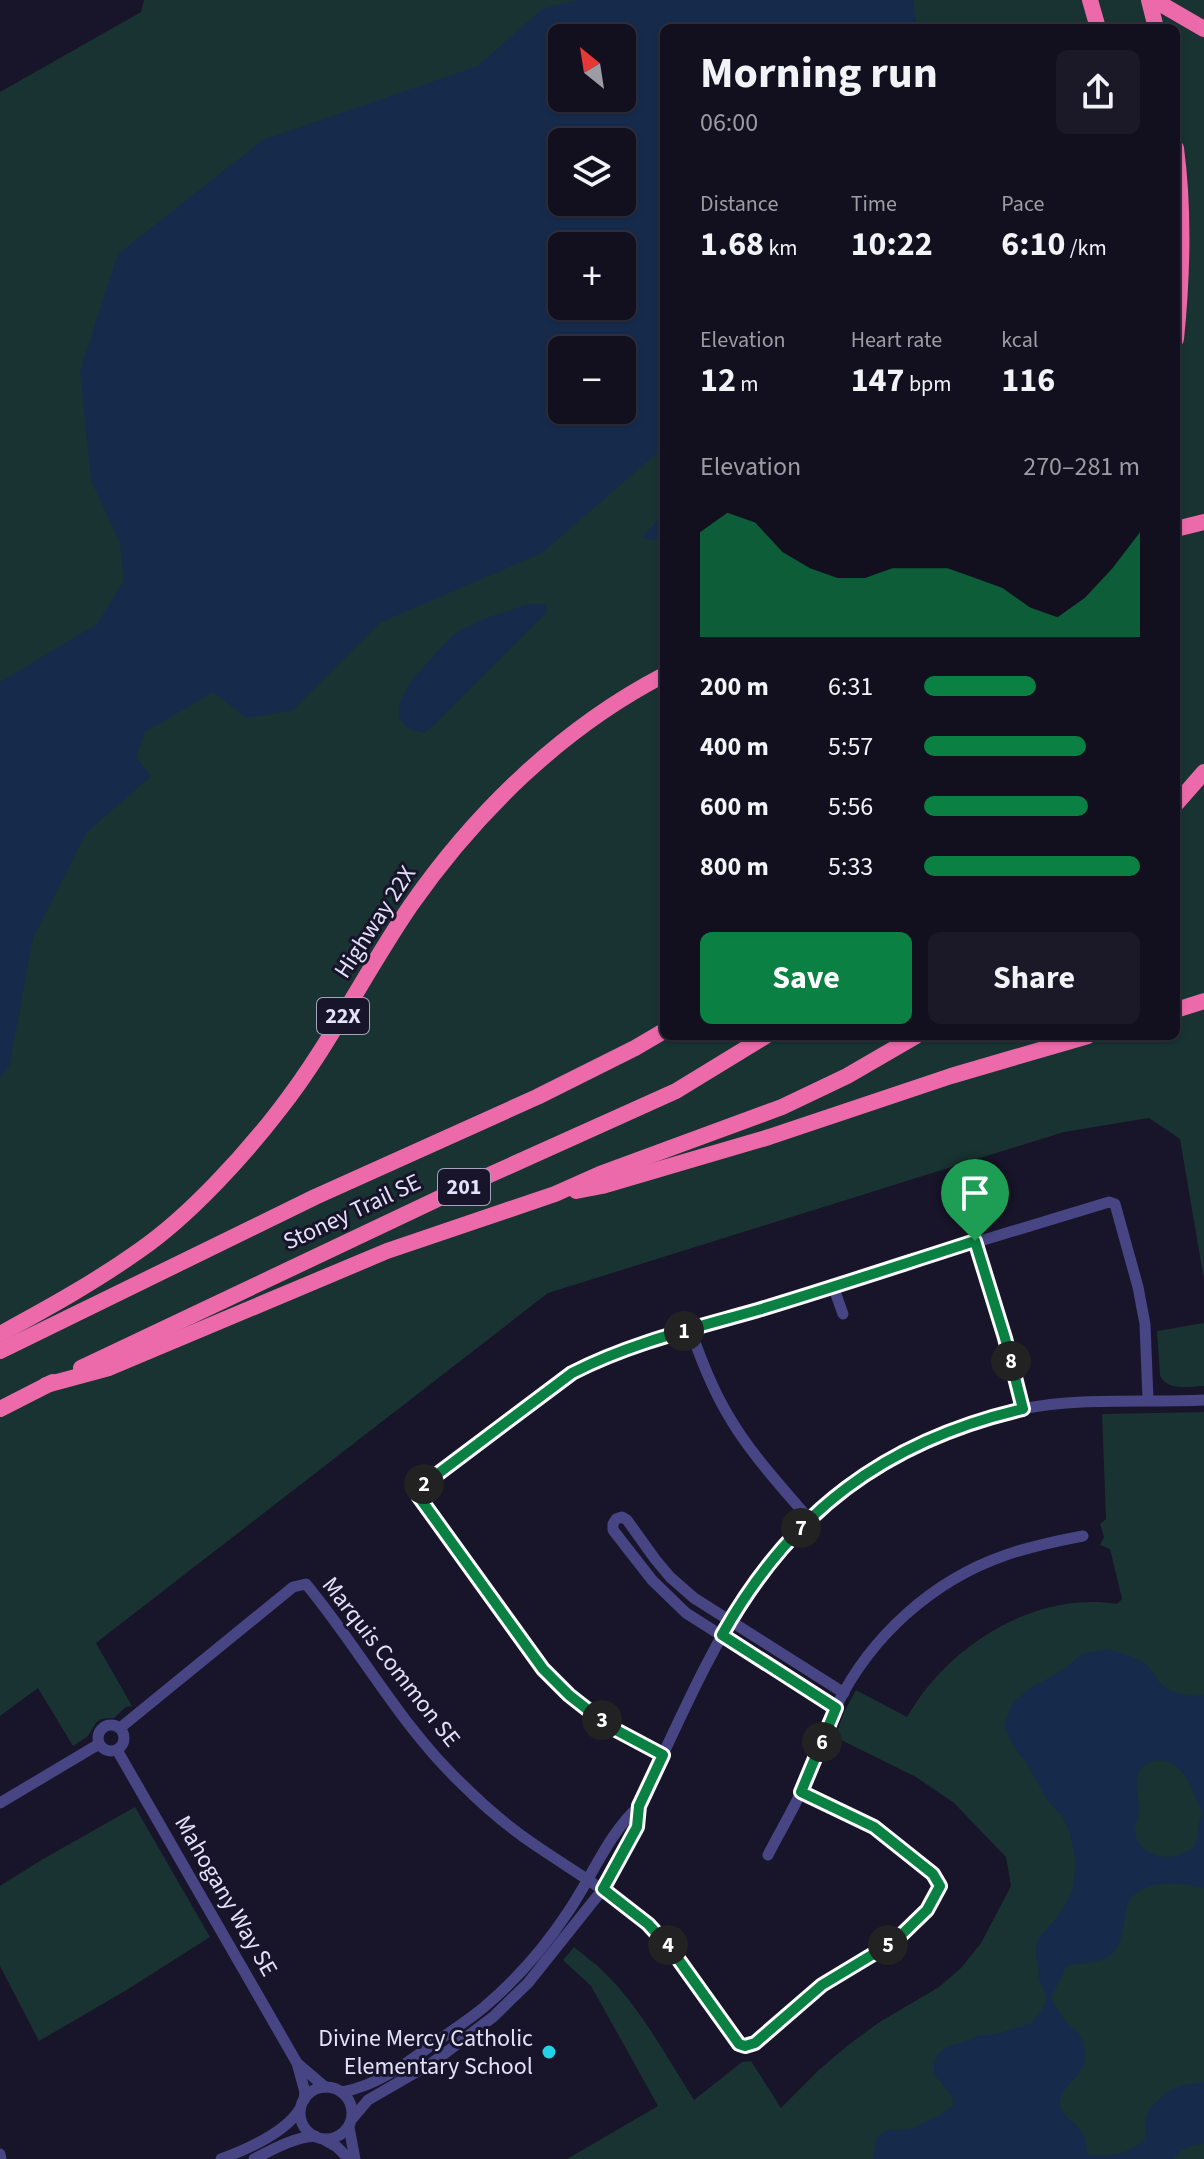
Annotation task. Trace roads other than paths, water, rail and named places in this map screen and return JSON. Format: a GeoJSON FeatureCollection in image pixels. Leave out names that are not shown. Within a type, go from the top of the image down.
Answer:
{"type":"FeatureCollection","features":[{"type":"Feature","properties":{"kind":"highway"},"geometry":{"type":"LineString","coordinates":[[1090,0],[1097,24]]}},
{"type":"Feature","properties":{"kind":"highway"},"geometry":{"type":"LineString","coordinates":[[1152,0],[1204,29]]}},
{"type":"Feature","properties":{"kind":"highway"},"geometry":{"type":"LineString","coordinates":[[1152,0],[1155,24]]}},
{"type":"Feature","properties":{"kind":"highway"},"geometry":{"type":"LineString","coordinates":[[1180,528],[1204,522]]}},
{"type":"Feature","properties":{"kind":"highway","name":"Highway 22X"},"geometry":{"type":"LineString","coordinates":[[0,1334],[59,1303],[142,1249],[190,1209],[280,1109],[318,1056],[411,905],[473,826],[533,766],[596,716],[660,677]]}},
{"type":"Feature","properties":{"kind":"highway"},"geometry":{"type":"LineString","coordinates":[[1180,799],[1204,772]]}},
{"type":"Feature","properties":{"kind":"highway"},"geometry":{"type":"LineString","coordinates":[[1180,1009],[1204,1001]]}},
{"type":"Feature","properties":{"kind":"highway","name":"Stoney Trail SE"},"geometry":{"type":"LineString","coordinates":[[0,1351],[315,1197],[537,1097],[660,1033]]}},
{"type":"Feature","properties":{"kind":"highway","name":"Stoney Trail SE"},"geometry":{"type":"LineString","coordinates":[[0,1409],[465,1186],[676,1091],[759,1040]]}},
{"type":"Feature","properties":{"kind":"highway"},"geometry":{"type":"LineString","coordinates":[[46,1385],[109,1368],[387,1251],[555,1194],[600,1174],[782,1107],[847,1076],[909,1040]]}},
{"type":"Feature","properties":{"kind":"highway"},"geometry":{"type":"LineString","coordinates":[[555,1194],[602,1186],[754,1142],[951,1076],[1074,1040]]}},
{"type":"Feature","properties":{"kind":"street"},"geometry":{"type":"LineString","coordinates":[[663,1755],[597,1717],[543,1669],[419,1497],[423,1485],[572,1373],[599,1360],[690,1329],[1109,1202],[1115,1204],[1138,1287],[1145,1324],[1148,1400]]}},
{"type":"Feature","properties":{"kind":"street"},"geometry":{"type":"LineString","coordinates":[[975,1241],[1023,1409]]}},
{"type":"Feature","properties":{"kind":"street"},"geometry":{"type":"LineString","coordinates":[[833,1286],[843,1314]]}},
{"type":"Feature","properties":{"kind":"street"},"geometry":{"type":"LineString","coordinates":[[690,1329],[728,1416],[761,1463],[809,1519]]}},
{"type":"Feature","properties":{"kind":"street"},"geometry":{"type":"LineString","coordinates":[[254,2159],[303,2137],[338,2137],[368,2100],[432,2063],[493,2017],[549,1959],[603,1889],[637,1827],[639,1806],[696,1685],[730,1621],[761,1572],[809,1519],[857,1480],[910,1448],[966,1424],[1023,1409],[1148,1400],[1204,1400]]}},
{"type":"Feature","properties":{"kind":"street"},"geometry":{"type":"LineString","coordinates":[[836,1708],[686,1613],[652,1580],[613,1530],[616,1519],[622,1517],[627,1520],[655,1559],[694,1598],[844,1693]]}},
{"type":"Feature","properties":{"kind":"street"},"geometry":{"type":"LineString","coordinates":[[768,1855],[801,1792],[844,1693],[860,1666],[908,1611],[942,1586],[978,1566],[1034,1546],[1083,1536]]}},
{"type":"Feature","properties":{"kind":"street","name":"Marquis Common SE"},"geometry":{"type":"LineString","coordinates":[[120,1728],[293,1587],[306,1584],[419,1737],[460,1783],[528,1841],[589,1880]]}},
{"type":"Feature","properties":{"kind":"street"},"geometry":{"type":"LineString","coordinates":[[105,1726],[120,1728],[124,1740],[117,1750],[105,1750],[99,1744],[99,1732],[105,1726]]}},
{"type":"Feature","properties":{"kind":"street"},"geometry":{"type":"LineString","coordinates":[[0,1803],[99,1744]]}},
{"type":"Feature","properties":{"kind":"street","name":"Mahogany Way SE"},"geometry":{"type":"LineString","coordinates":[[117,1750],[297,2063],[305,2092],[302,2105]]}},
{"type":"Feature","properties":{"kind":"street"},"geometry":{"type":"LineString","coordinates":[[589,1880],[648,1924],[671,1949],[739,2044],[755,2043],[822,1985],[895,1941],[927,1910],[940,1886],[933,1874],[874,1827],[801,1792]]}},
{"type":"Feature","properties":{"kind":"street"},"geometry":{"type":"LineString","coordinates":[[342,2092],[354,2090],[392,2072],[482,2008],[520,1972],[567,1914],[623,1821],[639,1806]]}},
{"type":"Feature","properties":{"kind":"street","name":"Mahogany Way SE"},"geometry":{"type":"LineString","coordinates":[[297,2063],[325,2087]]}},
{"type":"Feature","properties":{"kind":"street"},"geometry":{"type":"LineString","coordinates":[[221,2159],[284,2128],[293,2120],[309,2093],[325,2087],[342,2092],[351,2104],[355,2159]]}},
{"type":"Feature","properties":{"kind":"street"},"geometry":{"type":"LineString","coordinates":[[302,2105],[302,2122],[309,2133],[337,2147],[349,2159]]}},
{"type":"Feature","properties":{"kind":"water"},"geometry":{"type":"Polygon","coordinates":[[[578,0],[913,0],[916,24],[660,24],[660,450],[542,553],[381,622],[293,710],[247,718],[213,692],[145,732],[136,757],[151,776],[86,833],[33,938],[9,1067],[0,1077],[0,682],[97,624],[124,581],[120,543],[91,480],[80,371],[118,254],[263,140],[478,66],[542,9],[578,0]]]}},
{"type":"Feature","properties":{"kind":"water"},"geometry":{"type":"Polygon","coordinates":[[[660,517],[660,537],[653,540],[642,538],[660,517]]]}},
{"type":"Feature","properties":{"kind":"water"},"geometry":{"type":"Polygon","coordinates":[[[529,604],[546,604],[546,613],[433,726],[423,733],[406,727],[399,718],[399,704],[410,682],[454,634],[486,618],[529,604]]]}},
{"type":"Feature","properties":{"kind":"water"},"geometry":{"type":"Polygon","coordinates":[[[1105,1649],[1126,1655],[1146,1665],[1171,1691],[1204,1695],[1204,1888],[1160,1884],[1139,1891],[1127,1907],[1121,1938],[1112,1954],[1101,1960],[1065,1967],[1051,1997],[1061,2016],[1081,2038],[1085,2054],[1081,2071],[1061,2095],[1060,2103],[1065,2115],[1085,2137],[1089,2155],[1112,2155],[1145,2140],[1145,2119],[1149,2109],[1167,2092],[1180,2086],[1204,2082],[1204,2144],[1187,2147],[1174,2159],[873,2159],[876,2138],[887,2130],[911,2129],[953,2106],[952,2096],[934,2074],[938,2054],[977,2035],[995,2034],[1030,2024],[1046,2002],[1038,1978],[1035,1951],[1038,1939],[1059,1915],[1072,1892],[1076,1863],[1070,1833],[1062,1816],[1048,1801],[1024,1759],[1014,1748],[1004,1726],[1012,1704],[1026,1691],[1064,1669],[1082,1654],[1105,1649]],[[1159,1760],[1149,1763],[1139,1772],[1137,1779],[1139,1811],[1136,1837],[1149,1852],[1163,1857],[1179,1855],[1194,1847],[1202,1813],[1187,1780],[1168,1762],[1159,1760]]]}},
{"type":"Feature","properties":{"kind":"place","name":"Divine Mercy Catholic Elementary School"},"geometry":{"type":"Point","coordinates":[549,2052]}}]}
